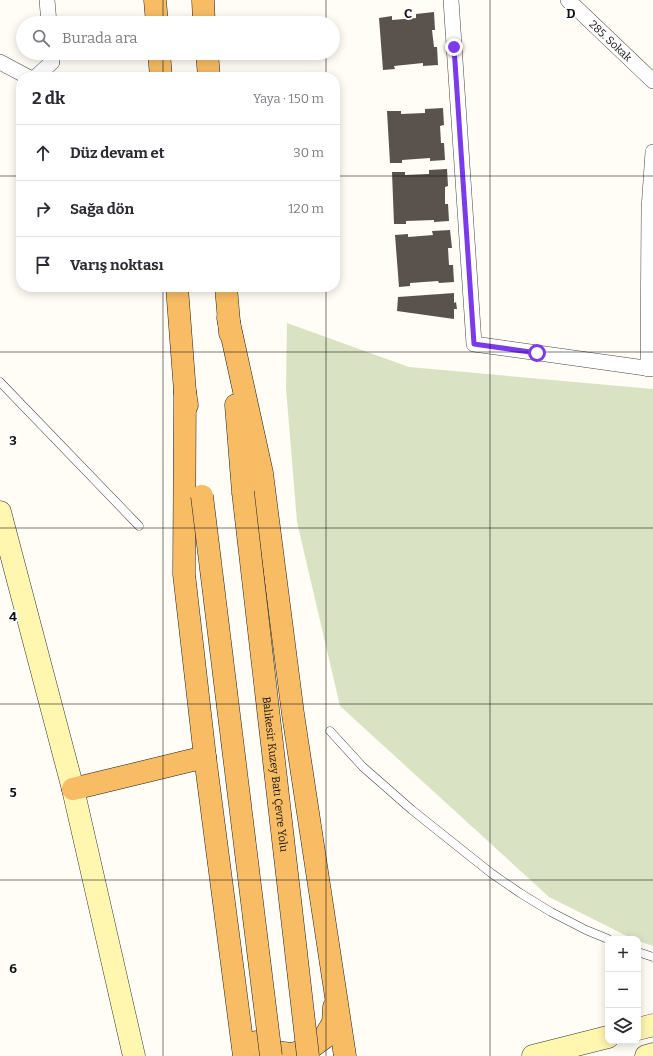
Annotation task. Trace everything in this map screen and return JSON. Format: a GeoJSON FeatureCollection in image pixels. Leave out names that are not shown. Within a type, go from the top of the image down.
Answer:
{"type":"FeatureCollection","features":[{"type":"Feature","properties":{"kind":"highway"},"geometry":{"type":"LineString","coordinates":[[155,0],[156,16]]}},
{"type":"Feature","properties":{"kind":"highway"},"geometry":{"type":"LineString","coordinates":[[203,0],[204,16]]}},
{"type":"Feature","properties":{"kind":"highway"},"geometry":{"type":"LineString","coordinates":[[160,60],[161,72]]}},
{"type":"Feature","properties":{"kind":"highway"},"geometry":{"type":"LineString","coordinates":[[208,60],[209,72]]}},
{"type":"Feature","properties":{"kind":"highway"},"geometry":{"type":"LineString","coordinates":[[177,292],[185,392],[184,574],[205,757],[244,1056]]}},
{"type":"Feature","properties":{"kind":"highway"},"geometry":{"type":"LineString","coordinates":[[226,292],[228,318],[262,473],[293,714],[345,1056]]}},
{"type":"Feature","properties":{"kind":"highway","name":"Balıkesir Kuzey Batı Çevre Yolu"},"geometry":{"type":"LineString","coordinates":[[228,318],[242,492],[308,1056]]}},
{"type":"Feature","properties":{"kind":"highway"},"geometry":{"type":"LineString","coordinates":[[185,392],[202,496],[271,1056]]}},
{"type":"Feature","properties":{"kind":"highway"},"geometry":{"type":"LineString","coordinates":[[73,789],[205,757]]}},
{"type":"Feature","properties":{"kind":"highway"},"geometry":{"type":"LineString","coordinates":[[238,1014],[248,1034],[258,1045],[274,1052],[292,1054],[309,1049],[324,1038],[333,1023],[335,989]]}},
{"type":"Feature","properties":{"kind":"main road"},"geometry":{"type":"LineString","coordinates":[[0,512],[73,789],[134,1056]]}},
{"type":"Feature","properties":{"kind":"main road"},"geometry":{"type":"LineString","coordinates":[[641,1028],[653,1025]]}},
{"type":"Feature","properties":{"kind":"main road"},"geometry":{"type":"LineString","coordinates":[[534,1056],[605,1038]]}},
{"type":"Feature","properties":{"kind":"main road"},"geometry":{"type":"LineString","coordinates":[[646,1056],[653,1054]]}},
{"type":"Feature","properties":{"kind":"street"},"geometry":{"type":"LineString","coordinates":[[47,0],[48,16]]}},
{"type":"Feature","properties":{"kind":"street"},"geometry":{"type":"LineString","coordinates":[[451,0],[474,344],[650,369],[649,209],[653,152]]}},
{"type":"Feature","properties":{"kind":"street","name":"285. Sokak"},"geometry":{"type":"LineString","coordinates":[[568,0],[653,81]]}},
{"type":"Feature","properties":{"kind":"street"},"geometry":{"type":"LineString","coordinates":[[40,72],[50,60]]}},
{"type":"Feature","properties":{"kind":"street"},"geometry":{"type":"LineString","coordinates":[[0,62],[19,72]]}},
{"type":"Feature","properties":{"kind":"lane"},"geometry":{"type":"LineString","coordinates":[[0,382],[139,526]]}},
{"type":"Feature","properties":{"kind":"lane"},"geometry":{"type":"LineString","coordinates":[[330,731],[363,767],[412,810],[491,874],[551,912],[605,938]]}},
{"type":"Feature","properties":{"kind":"lane"},"geometry":{"type":"LineString","coordinates":[[641,953],[653,957]]}},
{"type":"Feature","properties":{"kind":"green space"},"geometry":{"type":"Polygon","coordinates":[[[287,323],[409,367],[653,389],[653,946],[641,942],[641,936],[627,936],[549,897],[340,706],[297,522],[286,388],[287,323]]]}},
{"type":"Feature","properties":{"kind":"building"},"geometry":{"type":"Polygon","coordinates":[[[434,12],[435,30],[432,30],[434,47],[437,47],[438,65],[423,66],[423,63],[394,66],[395,69],[383,70],[379,18],[392,16],[392,20],[416,18],[416,14],[434,12]]]}},
{"type":"Feature","properties":{"kind":"building"},"geometry":{"type":"Polygon","coordinates":[[[443,108],[444,125],[440,126],[441,143],[444,143],[445,160],[430,161],[430,158],[402,160],[402,163],[390,163],[387,111],[401,111],[401,114],[425,113],[425,109],[443,108]]]}},
{"type":"Feature","properties":{"kind":"building"},"geometry":{"type":"Polygon","coordinates":[[[447,169],[448,186],[445,187],[445,204],[448,204],[449,221],[406,221],[406,224],[394,224],[392,172],[405,172],[405,175],[429,174],[429,170],[447,169]]]}},
{"type":"Feature","properties":{"kind":"building"},"geometry":{"type":"Polygon","coordinates":[[[450,230],[452,248],[448,248],[449,265],[453,265],[454,282],[439,283],[438,281],[410,283],[410,286],[399,287],[395,235],[408,234],[408,237],[433,235],[432,231],[450,230]]]}},
{"type":"Feature","properties":{"kind":"building"},"geometry":{"type":"Polygon","coordinates":[[[454,293],[454,303],[456,302],[457,309],[454,309],[454,319],[397,311],[398,297],[454,293]]]}},
{"type":"Feature","properties":{"kind":"route"},"geometry":{"type":"LineString","coordinates":[[454,47],[474,344],[537,353]]}}]}
